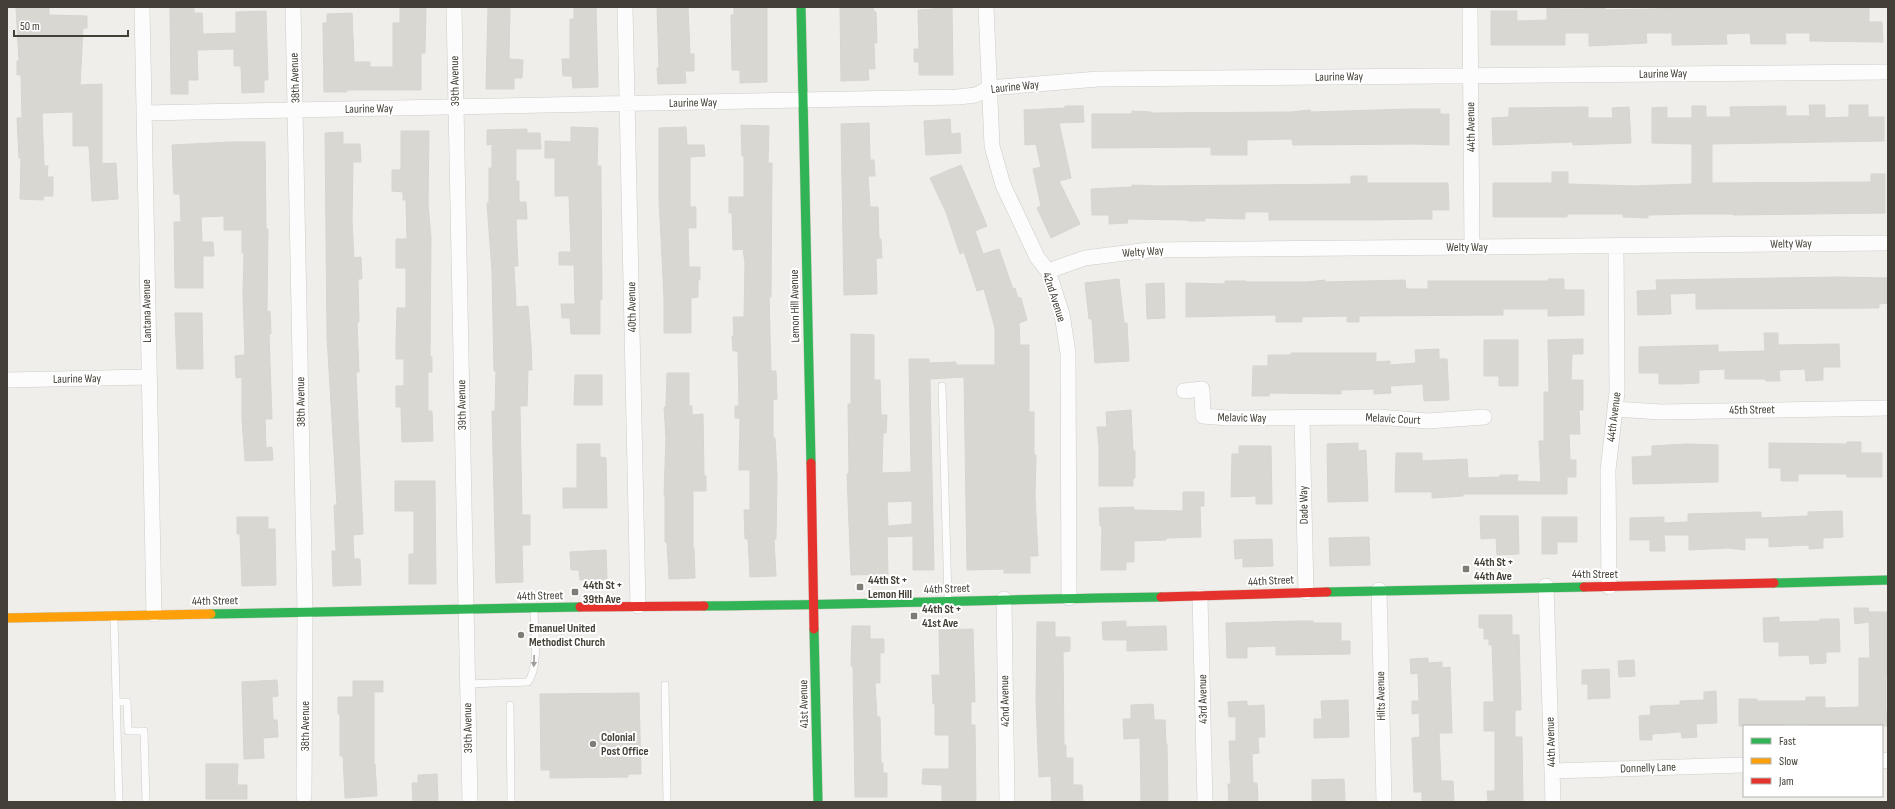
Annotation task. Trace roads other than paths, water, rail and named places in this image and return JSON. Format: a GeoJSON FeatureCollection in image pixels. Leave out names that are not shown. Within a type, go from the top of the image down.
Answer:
{"type":"FeatureCollection","features":[{"type":"Feature","properties":{"kind":"street","name":"Lantana Avenue"},"geometry":{"type":"LineString","coordinates":[[142,7],[148,378],[154,614]]}},
{"type":"Feature","properties":{"kind":"street","name":"38th Avenue"},"geometry":{"type":"LineString","coordinates":[[293,7],[305,611],[304,796]]}},
{"type":"Feature","properties":{"kind":"street","name":"39th Avenue"},"geometry":{"type":"LineString","coordinates":[[454,7],[470,802]]}},
{"type":"Feature","properties":{"kind":"street","name":"40th Avenue"},"geometry":{"type":"LineString","coordinates":[[625,7],[638,606]]}},
{"type":"Feature","properties":{"kind":"street","name":"Lemon Hill Avenue"},"geometry":{"type":"LineString","coordinates":[[801,7],[814,605]]}},
{"type":"Feature","properties":{"kind":"street","name":"42nd Avenue"},"geometry":{"type":"LineString","coordinates":[[986,7],[988,88],[992,146],[1003,185],[1037,257],[1048,271],[1062,314],[1068,353],[1069,598]]}},
{"type":"Feature","properties":{"kind":"street","name":"44th Avenue"},"geometry":{"type":"LineString","coordinates":[[1470,7],[1472,247]]}},
{"type":"Feature","properties":{"kind":"street","name":"Laurine Way"},"geometry":{"type":"LineString","coordinates":[[144,113],[627,105],[958,97],[976,95],[988,88],[1098,80],[1888,72]]}},
{"type":"Feature","properties":{"kind":"street","name":"Welty Way"},"geometry":{"type":"LineString","coordinates":[[1048,271],[1085,258],[1150,250],[1888,243]]}},
{"type":"Feature","properties":{"kind":"street","name":"44th Avenue"},"geometry":{"type":"LineString","coordinates":[[1609,587],[1608,470],[1617,392],[1616,246]]}},
{"type":"Feature","properties":{"kind":"street","name":"Laurine Way"},"geometry":{"type":"LineString","coordinates":[[7,380],[148,378]]}},
{"type":"Feature","properties":{"kind":"street","name":"Melavic Way"},"geometry":{"type":"LineString","coordinates":[[1184,391],[1202,389],[1203,416],[1228,418],[1302,418]]}},
{"type":"Feature","properties":{"kind":"street","name":"45th Street"},"geometry":{"type":"LineString","coordinates":[[1615,409],[1661,412],[1888,408]]}},
{"type":"Feature","properties":{"kind":"street","name":"Melavic Court"},"geometry":{"type":"LineString","coordinates":[[1302,418],[1378,417],[1428,421],[1484,417]]}},
{"type":"Feature","properties":{"kind":"street","name":"Dade Way"},"geometry":{"type":"LineString","coordinates":[[1302,418],[1306,592]]}},
{"type":"Feature","properties":{"kind":"street","name":"44th Street"},"geometry":{"type":"LineString","coordinates":[[7,618],[467,608],[814,605],[948,600],[1200,597],[1306,592],[1546,586],[1609,587],[1888,580]]}},
{"type":"Feature","properties":{"kind":"street","name":"44th Avenue"},"geometry":{"type":"LineString","coordinates":[[1546,586],[1553,802]]}},
{"type":"Feature","properties":{"kind":"street","name":"Hilts Avenue"},"geometry":{"type":"LineString","coordinates":[[1379,590],[1384,802]]}},
{"type":"Feature","properties":{"kind":"street","name":"43rd Avenue"},"geometry":{"type":"LineString","coordinates":[[1200,597],[1205,802]]}},
{"type":"Feature","properties":{"kind":"street","name":"42nd Avenue"},"geometry":{"type":"LineString","coordinates":[[1004,599],[1007,802]]}},
{"type":"Feature","properties":{"kind":"street","name":"41st Avenue"},"geometry":{"type":"LineString","coordinates":[[814,605],[818,802]]}},
{"type":"Feature","properties":{"kind":"street","name":"Donnelly Lane"},"geometry":{"type":"LineString","coordinates":[[1552,771],[1743,765]]}},
{"type":"Feature","properties":{"kind":"lane"},"geometry":{"type":"LineString","coordinates":[[942,386],[948,600]]}},
{"type":"Feature","properties":{"kind":"lane"},"geometry":{"type":"LineString","coordinates":[[467,684],[528,682],[532,676],[535,663],[534,608]]}},
{"type":"Feature","properties":{"kind":"lane"},"geometry":{"type":"LineString","coordinates":[[114,615],[119,802]]}},
{"type":"Feature","properties":{"kind":"lane"},"geometry":{"type":"LineString","coordinates":[[665,685],[667,802]]}},
{"type":"Feature","properties":{"kind":"lane"},"geometry":{"type":"LineString","coordinates":[[116,702],[127,702],[128,731],[144,731],[146,802]]}},
{"type":"Feature","properties":{"kind":"lane"},"geometry":{"type":"LineString","coordinates":[[510,705],[511,802]]}},
{"type":"Feature","properties":{"kind":"place","name":"44th St + 44th Ave"},"geometry":{"type":"Point","coordinates":[1466,569]}},
{"type":"Feature","properties":{"kind":"place","name":"44th St + Lemon Hill"},"geometry":{"type":"Point","coordinates":[860,587]}},
{"type":"Feature","properties":{"kind":"place","name":"44th St + 39th Ave"},"geometry":{"type":"Point","coordinates":[575,592]}},
{"type":"Feature","properties":{"kind":"place","name":"44th St + 41st Ave"},"geometry":{"type":"Point","coordinates":[914,616]}},
{"type":"Feature","properties":{"kind":"place","name":"Emanuel United Methodist Church"},"geometry":{"type":"Point","coordinates":[521,635]}},
{"type":"Feature","properties":{"kind":"place","name":"Colonial Post Office"},"geometry":{"type":"Point","coordinates":[593,744]}}]}
